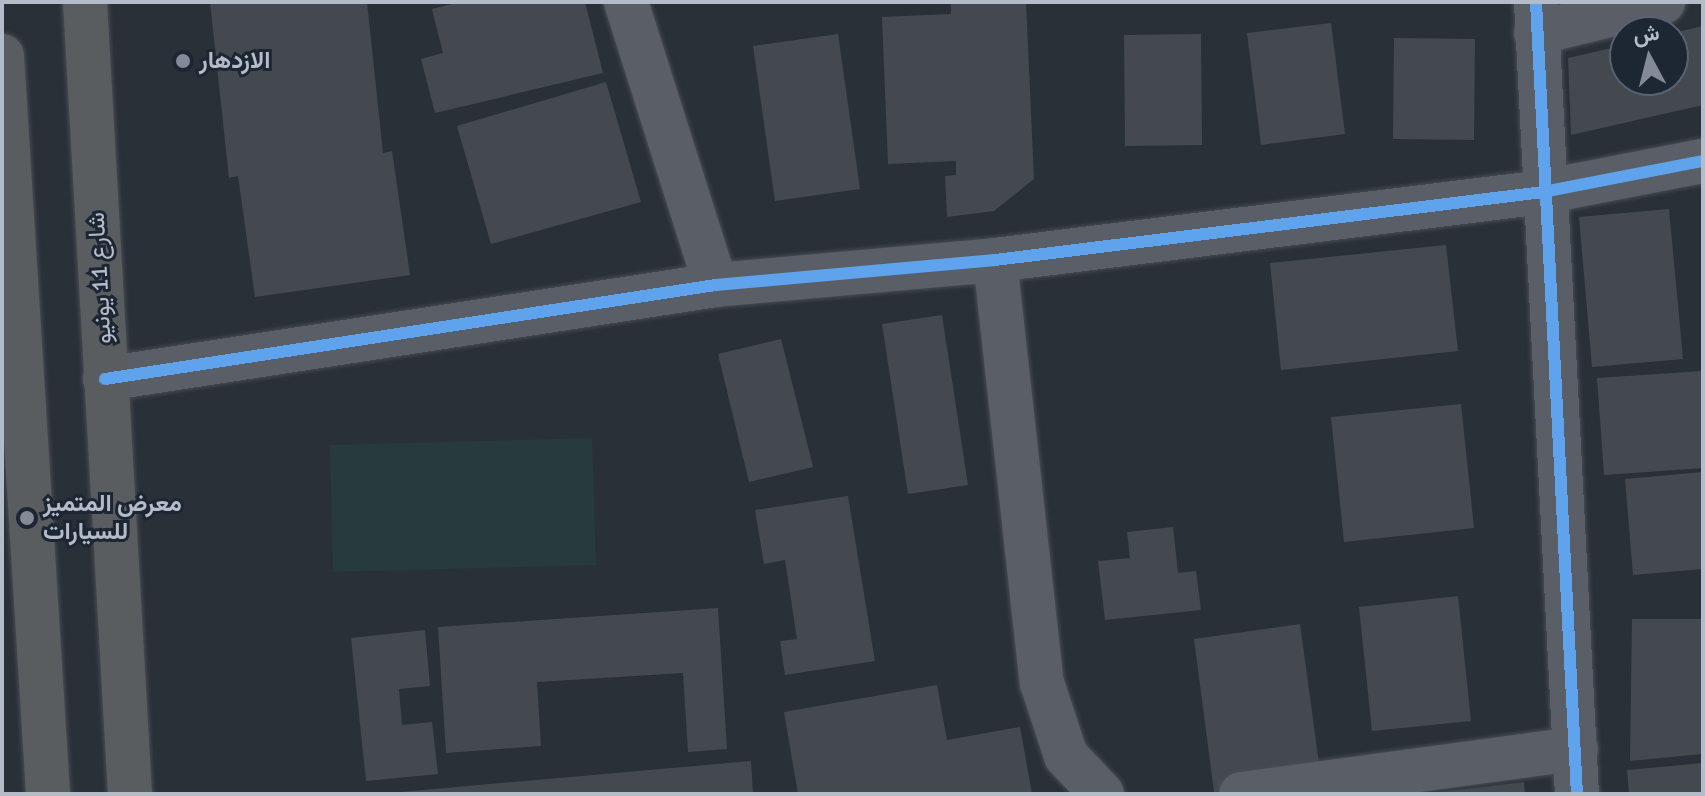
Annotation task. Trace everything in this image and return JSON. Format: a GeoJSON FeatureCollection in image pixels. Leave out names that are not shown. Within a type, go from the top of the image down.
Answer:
{"type":"FeatureCollection","features":[{"type":"Feature","properties":{"kind":"highway","name":"شارع 11 يونيو"},"geometry":{"type":"LineString","coordinates":[[85,2],[130,794]]}},
{"type":"Feature","properties":{"kind":"highway"},"geometry":{"type":"LineString","coordinates":[[2,56],[13,381],[48,794]]}},
{"type":"Feature","properties":{"kind":"street"},"geometry":{"type":"LineString","coordinates":[[626,2],[716,285]]}},
{"type":"Feature","properties":{"kind":"street"},"geometry":{"type":"LineString","coordinates":[[1577,794],[1536,18],[1663,2]]}},
{"type":"Feature","properties":{"kind":"street"},"geometry":{"type":"LineString","coordinates":[[105,379],[716,285],[995,260],[1543,192],[1703,161]]}},
{"type":"Feature","properties":{"kind":"street"},"geometry":{"type":"LineString","coordinates":[[995,260],[1042,683],[1066,756],[1102,794]]}},
{"type":"Feature","properties":{"kind":"street"},"geometry":{"type":"LineString","coordinates":[[1241,794],[1576,749]]}},
{"type":"Feature","properties":{"kind":"green space"},"geometry":{"type":"Polygon","coordinates":[[[592,438],[596,565],[333,572],[330,445],[592,438]]]}},
{"type":"Feature","properties":{"kind":"building"},"geometry":{"type":"Polygon","coordinates":[[[210,2],[367,2],[383,153],[392,151],[410,275],[255,297],[238,176],[229,178],[210,2]]]}},
{"type":"Feature","properties":{"kind":"building"},"geometry":{"type":"Polygon","coordinates":[[[459,2],[585,2],[603,73],[435,113],[421,59],[443,53],[432,9],[459,2]]]}},
{"type":"Feature","properties":{"kind":"building"},"geometry":{"type":"Polygon","coordinates":[[[951,2],[1026,2],[1034,179],[994,211],[947,217],[945,176],[956,175],[956,161],[888,164],[882,17],[951,14],[951,2]]]}},
{"type":"Feature","properties":{"kind":"building"},"geometry":{"type":"Polygon","coordinates":[[[1331,23],[1345,134],[1261,145],[1247,33],[1331,23]]]}},
{"type":"Feature","properties":{"kind":"building"},"geometry":{"type":"Polygon","coordinates":[[[1703,26],[1703,105],[1571,135],[1568,58],[1609,49],[1609,96],[1689,96],[1689,29],[1703,26]]]}},
{"type":"Feature","properties":{"kind":"building"},"geometry":{"type":"Polygon","coordinates":[[[838,34],[860,189],[775,201],[753,46],[838,34]]]}},
{"type":"Feature","properties":{"kind":"building"},"geometry":{"type":"Polygon","coordinates":[[[1201,34],[1202,145],[1125,146],[1124,35],[1201,34]]]}},
{"type":"Feature","properties":{"kind":"building"},"geometry":{"type":"Polygon","coordinates":[[[1394,38],[1475,39],[1474,140],[1393,139],[1394,38]]]}},
{"type":"Feature","properties":{"kind":"building"},"geometry":{"type":"Polygon","coordinates":[[[606,82],[641,202],[491,244],[457,126],[606,82]]]}},
{"type":"Feature","properties":{"kind":"building"},"geometry":{"type":"Polygon","coordinates":[[[1669,209],[1683,359],[1592,367],[1579,217],[1669,209]]]}},
{"type":"Feature","properties":{"kind":"building"},"geometry":{"type":"Polygon","coordinates":[[[1446,245],[1458,351],[1281,370],[1270,263],[1446,245]]]}},
{"type":"Feature","properties":{"kind":"building"},"geometry":{"type":"Polygon","coordinates":[[[942,315],[968,485],[908,494],[882,324],[942,315]]]}},
{"type":"Feature","properties":{"kind":"building"},"geometry":{"type":"Polygon","coordinates":[[[781,339],[813,467],[749,482],[718,354],[781,339]]]}},
{"type":"Feature","properties":{"kind":"building"},"geometry":{"type":"Polygon","coordinates":[[[1703,371],[1703,468],[1604,475],[1597,378],[1703,371]]]}},
{"type":"Feature","properties":{"kind":"building"},"geometry":{"type":"Polygon","coordinates":[[[1461,404],[1474,528],[1344,542],[1331,417],[1461,404]]]}},
{"type":"Feature","properties":{"kind":"building"},"geometry":{"type":"Polygon","coordinates":[[[1703,472],[1703,569],[1633,575],[1625,479],[1703,472]]]}},
{"type":"Feature","properties":{"kind":"building"},"geometry":{"type":"Polygon","coordinates":[[[848,496],[875,661],[785,675],[780,641],[797,639],[785,560],[764,564],[755,510],[848,496]]]}},
{"type":"Feature","properties":{"kind":"building"},"geometry":{"type":"Polygon","coordinates":[[[1173,527],[1178,573],[1196,571],[1201,610],[1105,620],[1098,561],[1130,558],[1127,532],[1173,527]]]}},
{"type":"Feature","properties":{"kind":"building"},"geometry":{"type":"Polygon","coordinates":[[[1458,596],[1471,721],[1372,731],[1359,607],[1458,596]]]}},
{"type":"Feature","properties":{"kind":"building"},"geometry":{"type":"Polygon","coordinates":[[[718,608],[727,749],[688,752],[683,673],[537,682],[541,746],[446,753],[438,627],[718,608]]]}},
{"type":"Feature","properties":{"kind":"building"},"geometry":{"type":"Polygon","coordinates":[[[1632,619],[1703,619],[1703,754],[1630,761],[1632,619]]]}},
{"type":"Feature","properties":{"kind":"building"},"geometry":{"type":"Polygon","coordinates":[[[1300,624],[1321,778],[1214,792],[1194,639],[1300,624]]]}},
{"type":"Feature","properties":{"kind":"building"},"geometry":{"type":"Polygon","coordinates":[[[425,630],[430,686],[399,689],[402,725],[432,722],[438,774],[366,781],[351,638],[425,630]]]}},
{"type":"Feature","properties":{"kind":"building"},"geometry":{"type":"Polygon","coordinates":[[[937,685],[947,740],[1020,727],[1032,794],[798,794],[784,712],[937,685]]]}},
{"type":"Feature","properties":{"kind":"building"},"geometry":{"type":"Polygon","coordinates":[[[751,761],[753,794],[400,794],[400,792],[751,761]]]}},
{"type":"Feature","properties":{"kind":"building"},"geometry":{"type":"Polygon","coordinates":[[[1703,763],[1703,794],[1629,794],[1627,770],[1703,763]]]}},
{"type":"Feature","properties":{"kind":"building"},"geometry":{"type":"Polygon","coordinates":[[[1524,782],[1525,794],[1440,794],[1440,792],[1524,782]]]}},
{"type":"Feature","properties":{"kind":"cycle path"},"geometry":{"type":"LineString","coordinates":[[1536,2],[1577,794]]}},
{"type":"Feature","properties":{"kind":"cycle path"},"geometry":{"type":"LineString","coordinates":[[105,379],[716,285],[995,260],[1543,192],[1703,161]]}},
{"type":"Feature","properties":{"kind":"place","name":"الازدهار"},"geometry":{"type":"Point","coordinates":[183,61]}},
{"type":"Feature","properties":{"kind":"place","name":"معرض المتميز للسيارات"},"geometry":{"type":"Point","coordinates":[27,518]}}]}
